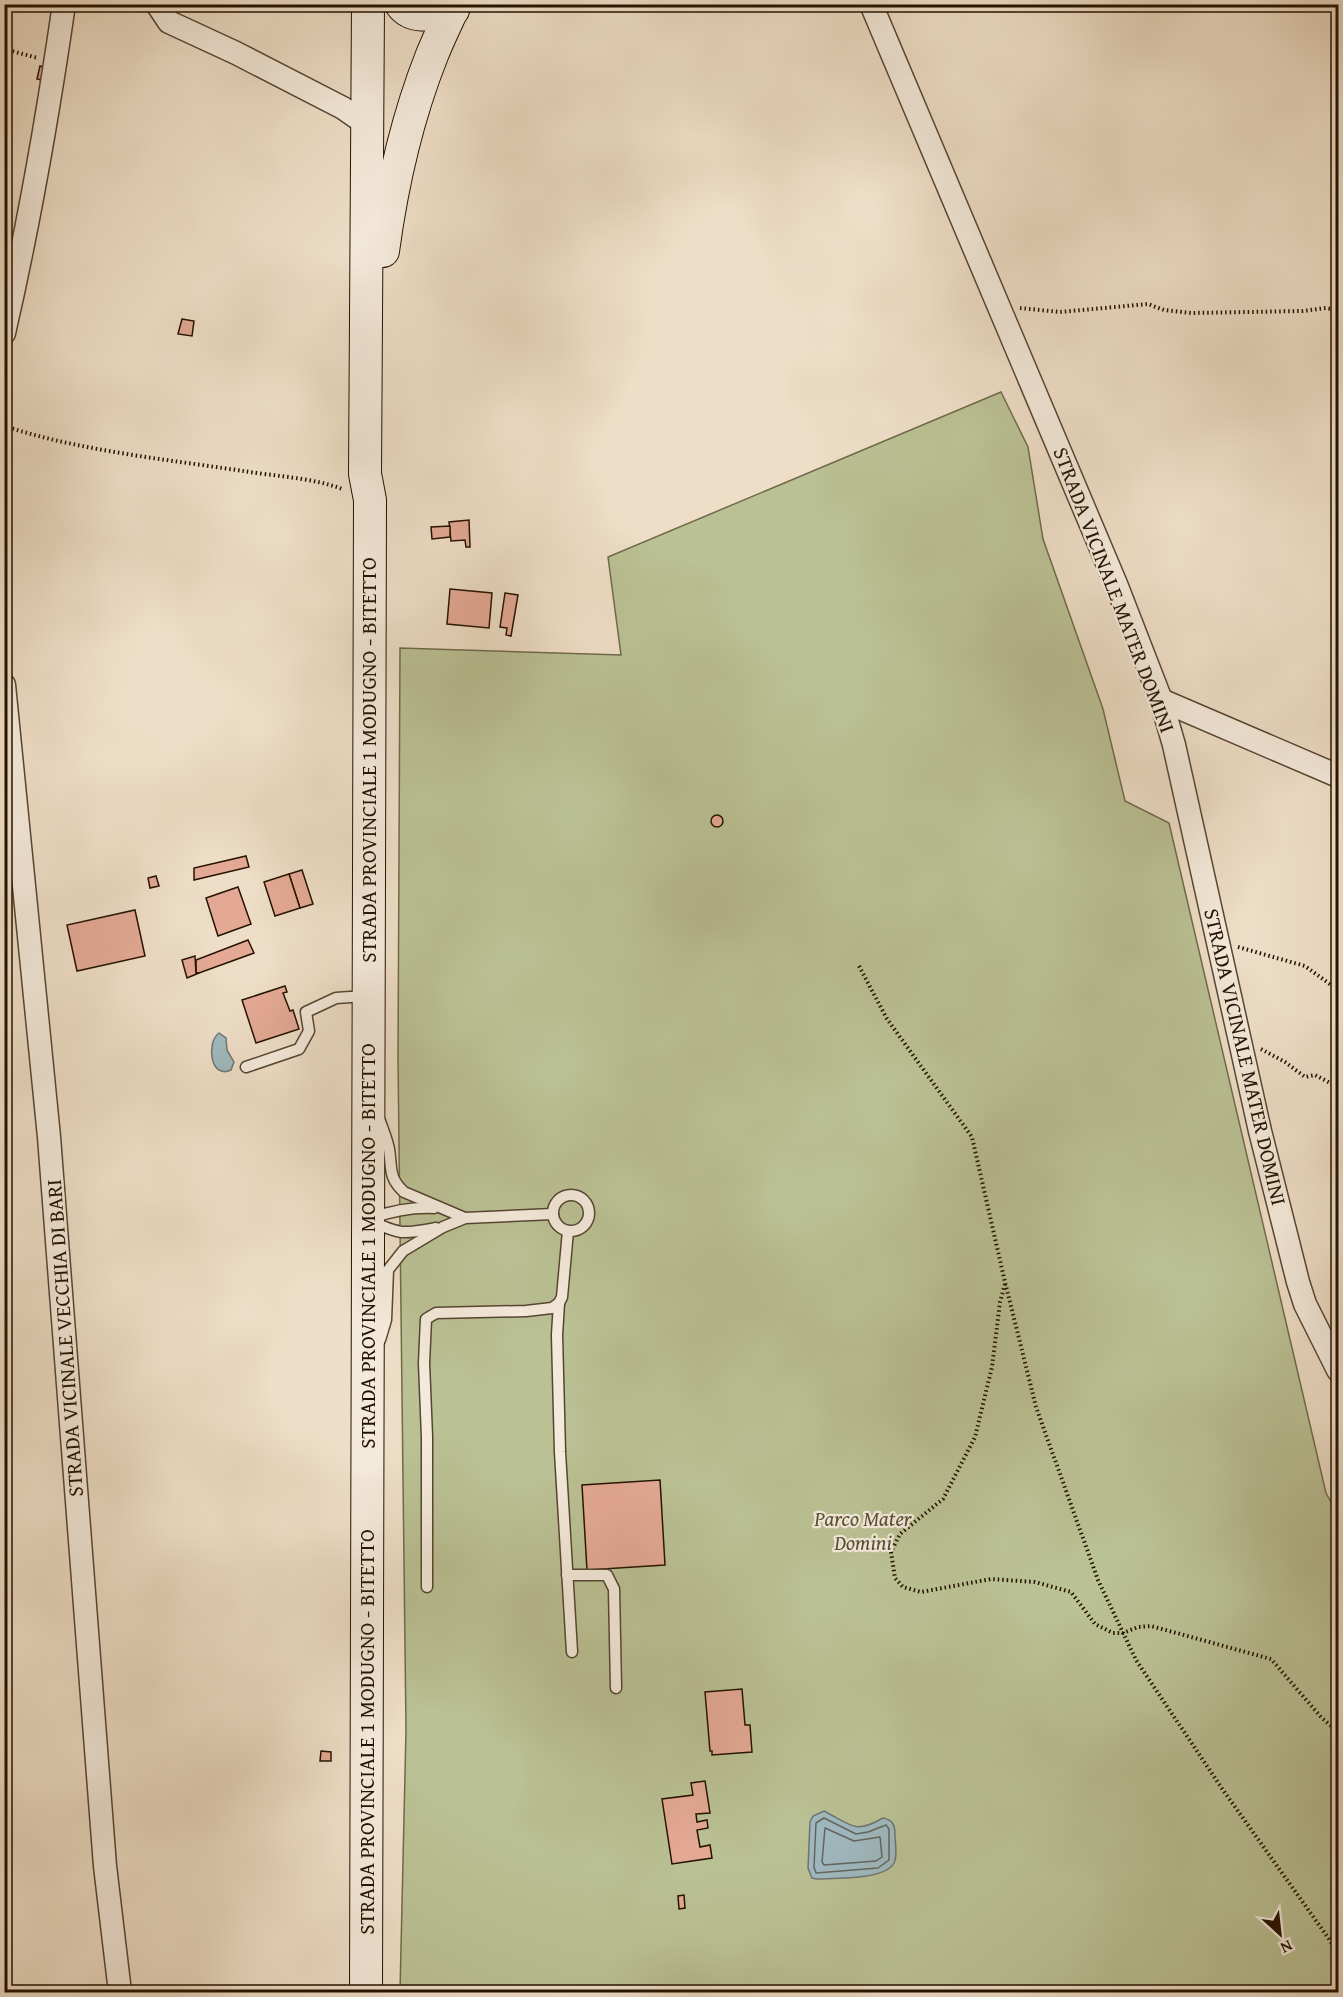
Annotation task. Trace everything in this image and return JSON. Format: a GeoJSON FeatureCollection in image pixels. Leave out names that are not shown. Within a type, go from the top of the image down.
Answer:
{"type":"FeatureCollection","features":[{"type":"Feature","properties":{"kind":"main road"},"geometry":{"type":"LineString","coordinates":[[368,4],[366,124],[374,252]]}},
{"type":"Feature","properties":{"kind":"main road"},"geometry":{"type":"LineString","coordinates":[[401,4],[404,9],[420,15],[442,7]]}},
{"type":"Feature","properties":{"kind":"main road"},"geometry":{"type":"LineString","coordinates":[[374,252],[432,55],[442,7]]}},
{"type":"Feature","properties":{"kind":"main road"},"geometry":{"type":"LineString","coordinates":[[374,252],[374,200],[390,129],[442,7]]}},
{"type":"Feature","properties":{"kind":"main road","name":"STRADA PROVINCIALE 1 MODUGNO - BITETTO"},"geometry":{"type":"LineString","coordinates":[[366,1992],[370,500],[365,474],[374,252]]}},
{"type":"Feature","properties":{"kind":"street"},"geometry":{"type":"LineString","coordinates":[[4,333],[28,225],[64,4]]}},
{"type":"Feature","properties":{"kind":"street"},"geometry":{"type":"LineString","coordinates":[[157,4],[169,22],[343,108],[366,124]]}},
{"type":"Feature","properties":{"kind":"street","name":"STRADA VICINALE MATER DOMINI"},"geometry":{"type":"LineString","coordinates":[[871,4],[1111,573],[1161,700],[1174,745],[1260,1131],[1298,1282],[1305,1304],[1338,1370]]}},
{"type":"Feature","properties":{"kind":"street","name":"STRADA VICINALE VECCHIA DI BARI"},"geometry":{"type":"LineString","coordinates":[[4,685],[49,1137],[105,1866],[120,1992]]}},
{"type":"Feature","properties":{"kind":"street"},"geometry":{"type":"LineString","coordinates":[[1161,700],[1338,776]]}},
{"type":"Feature","properties":{"kind":"lane"},"geometry":{"type":"LineString","coordinates":[[246,1067],[299,1049],[309,1031],[306,1012],[336,998],[368,996]]}},
{"type":"Feature","properties":{"kind":"lane"},"geometry":{"type":"LineString","coordinates":[[368,1086],[388,1146],[392,1177],[404,1192],[465,1218]]}},
{"type":"Feature","properties":{"kind":"lane"},"geometry":{"type":"LineString","coordinates":[[566,1196],[578,1196],[589,1209],[588,1221],[580,1229],[568,1231],[558,1225],[553,1214],[556,1203],[566,1196]]}},
{"type":"Feature","properties":{"kind":"lane"},"geometry":{"type":"LineString","coordinates":[[368,1219],[387,1213],[420,1208],[440,1209]]}},
{"type":"Feature","properties":{"kind":"lane"},"geometry":{"type":"LineString","coordinates":[[369,1374],[386,1320],[388,1270],[403,1251],[442,1227],[465,1218],[553,1214]]}},
{"type":"Feature","properties":{"kind":"lane"},"geometry":{"type":"LineString","coordinates":[[368,1219],[395,1232],[408,1233],[442,1227]]}},
{"type":"Feature","properties":{"kind":"lane"},"geometry":{"type":"LineString","coordinates":[[568,1231],[557,1335],[560,1452],[572,1652]]}},
{"type":"Feature","properties":{"kind":"lane"},"geometry":{"type":"LineString","coordinates":[[427,1587],[427,1437],[424,1363],[426,1319],[436,1312],[526,1311],[552,1308],[559,1303]]}},
{"type":"Feature","properties":{"kind":"lane"},"geometry":{"type":"LineString","coordinates":[[567,1575],[607,1575],[614,1588],[616,1688]]}},
{"type":"Feature","properties":{"kind":"path"},"geometry":{"type":"LineString","coordinates":[[4,50],[56,63]]}},
{"type":"Feature","properties":{"kind":"path"},"geometry":{"type":"LineString","coordinates":[[1000,312],[1018,308],[1060,312],[1148,304],[1164,310],[1191,313],[1326,308],[1338,310]]}},
{"type":"Feature","properties":{"kind":"path"},"geometry":{"type":"LineString","coordinates":[[4,426],[52,440],[129,454],[335,486],[370,500]]}},
{"type":"Feature","properties":{"kind":"path"},"geometry":{"type":"LineString","coordinates":[[1218,942],[1305,966],[1338,990]]}},
{"type":"Feature","properties":{"kind":"path"},"geometry":{"type":"LineString","coordinates":[[859,966],[887,1018],[972,1137],[1036,1407],[1098,1581],[1136,1660],[1338,1954]]}},
{"type":"Feature","properties":{"kind":"path"},"geometry":{"type":"LineString","coordinates":[[1240,1042],[1263,1049],[1305,1077],[1315,1075],[1338,1087]]}},
{"type":"Feature","properties":{"kind":"path"},"geometry":{"type":"LineString","coordinates":[[1005,1284],[999,1302],[992,1367],[975,1437],[943,1499],[900,1534],[891,1552],[895,1578],[903,1587],[921,1592],[991,1579],[1035,1582],[1071,1592],[1095,1624],[1113,1633],[1123,1633],[1138,1627],[1151,1626],[1272,1659],[1321,1717],[1338,1732]]}},
{"type":"Feature","properties":{"kind":"green space","name":"Parco Mater Domini"},"geometry":{"type":"Polygon","coordinates":[[[1001,392],[1028,447],[1043,539],[1103,709],[1125,801],[1169,823],[1326,1493],[1338,1515],[1338,1992],[400,1992],[406,1730],[398,1059],[400,648],[621,655],[608,557],[1001,392]]]}},
{"type":"Feature","properties":{"kind":"water"},"geometry":{"type":"Polygon","coordinates":[[[219,1033],[226,1038],[227,1050],[234,1062],[231,1070],[224,1072],[218,1070],[212,1059],[212,1044],[219,1033]]]}},
{"type":"Feature","properties":{"kind":"water"},"geometry":{"type":"Polygon","coordinates":[[[824,1811],[858,1827],[883,1818],[891,1822],[895,1831],[894,1863],[881,1873],[847,1878],[812,1878],[808,1868],[810,1822],[813,1816],[824,1811]]]}},
{"type":"Feature","properties":{"kind":"building"},"geometry":{"type":"Polygon","coordinates":[[[40,66],[53,69],[51,82],[37,79],[40,66]]]}},
{"type":"Feature","properties":{"kind":"building"},"geometry":{"type":"Polygon","coordinates":[[[182,319],[194,321],[192,336],[178,334],[182,319]]]}},
{"type":"Feature","properties":{"kind":"building"},"geometry":{"type":"Polygon","coordinates":[[[469,520],[470,547],[466,547],[465,540],[451,541],[449,522],[469,520]]]}},
{"type":"Feature","properties":{"kind":"building"},"geometry":{"type":"Polygon","coordinates":[[[450,526],[450,537],[432,539],[431,527],[450,526]]]}},
{"type":"Feature","properties":{"kind":"building"},"geometry":{"type":"Polygon","coordinates":[[[450,589],[492,593],[489,628],[447,624],[450,589]]]}},
{"type":"Feature","properties":{"kind":"building"},"geometry":{"type":"Polygon","coordinates":[[[505,593],[518,595],[511,636],[506,635],[507,628],[500,627],[505,593]]]}},
{"type":"Feature","properties":{"kind":"building"},"geometry":{"type":"Polygon","coordinates":[[[719,815],[723,821],[719,827],[715,827],[711,819],[719,815]]]}},
{"type":"Feature","properties":{"kind":"building"},"geometry":{"type":"Polygon","coordinates":[[[246,856],[249,867],[194,880],[194,868],[246,856]]]}},
{"type":"Feature","properties":{"kind":"building"},"geometry":{"type":"Polygon","coordinates":[[[302,870],[313,904],[300,908],[289,874],[302,870]]]}},
{"type":"Feature","properties":{"kind":"building"},"geometry":{"type":"Polygon","coordinates":[[[289,874],[300,908],[275,916],[264,882],[289,874]]]}},
{"type":"Feature","properties":{"kind":"building"},"geometry":{"type":"Polygon","coordinates":[[[156,876],[159,886],[150,888],[148,878],[156,876]]]}},
{"type":"Feature","properties":{"kind":"building"},"geometry":{"type":"Polygon","coordinates":[[[238,887],[251,924],[218,936],[206,898],[238,887]]]}},
{"type":"Feature","properties":{"kind":"building"},"geometry":{"type":"Polygon","coordinates":[[[135,910],[145,956],[77,971],[67,925],[135,910]]]}},
{"type":"Feature","properties":{"kind":"building"},"geometry":{"type":"Polygon","coordinates":[[[248,940],[254,953],[196,973],[196,960],[248,940]]]}},
{"type":"Feature","properties":{"kind":"building"},"geometry":{"type":"Polygon","coordinates":[[[195,956],[196,973],[199,973],[187,978],[182,960],[195,956]]]}},
{"type":"Feature","properties":{"kind":"building"},"geometry":{"type":"Polygon","coordinates":[[[285,986],[287,992],[283,993],[290,1011],[293,1010],[299,1029],[256,1043],[242,1000],[285,986]]]}},
{"type":"Feature","properties":{"kind":"building"},"geometry":{"type":"Polygon","coordinates":[[[660,1480],[665,1565],[587,1570],[582,1485],[660,1480]]]}},
{"type":"Feature","properties":{"kind":"building"},"geometry":{"type":"Polygon","coordinates":[[[742,1689],[745,1725],[750,1725],[752,1752],[712,1755],[705,1692],[742,1689]]]}},
{"type":"Feature","properties":{"kind":"building"},"geometry":{"type":"Polygon","coordinates":[[[321,1751],[331,1752],[331,1761],[320,1761],[321,1751]]]}},
{"type":"Feature","properties":{"kind":"building"},"geometry":{"type":"Polygon","coordinates":[[[705,1781],[710,1813],[696,1814],[697,1822],[707,1820],[708,1828],[697,1830],[700,1847],[710,1845],[712,1858],[672,1864],[662,1799],[693,1795],[691,1783],[705,1781]]]}},
{"type":"Feature","properties":{"kind":"building"},"geometry":{"type":"Polygon","coordinates":[[[684,1895],[685,1908],[679,1909],[678,1896],[684,1895]]]}}]}
